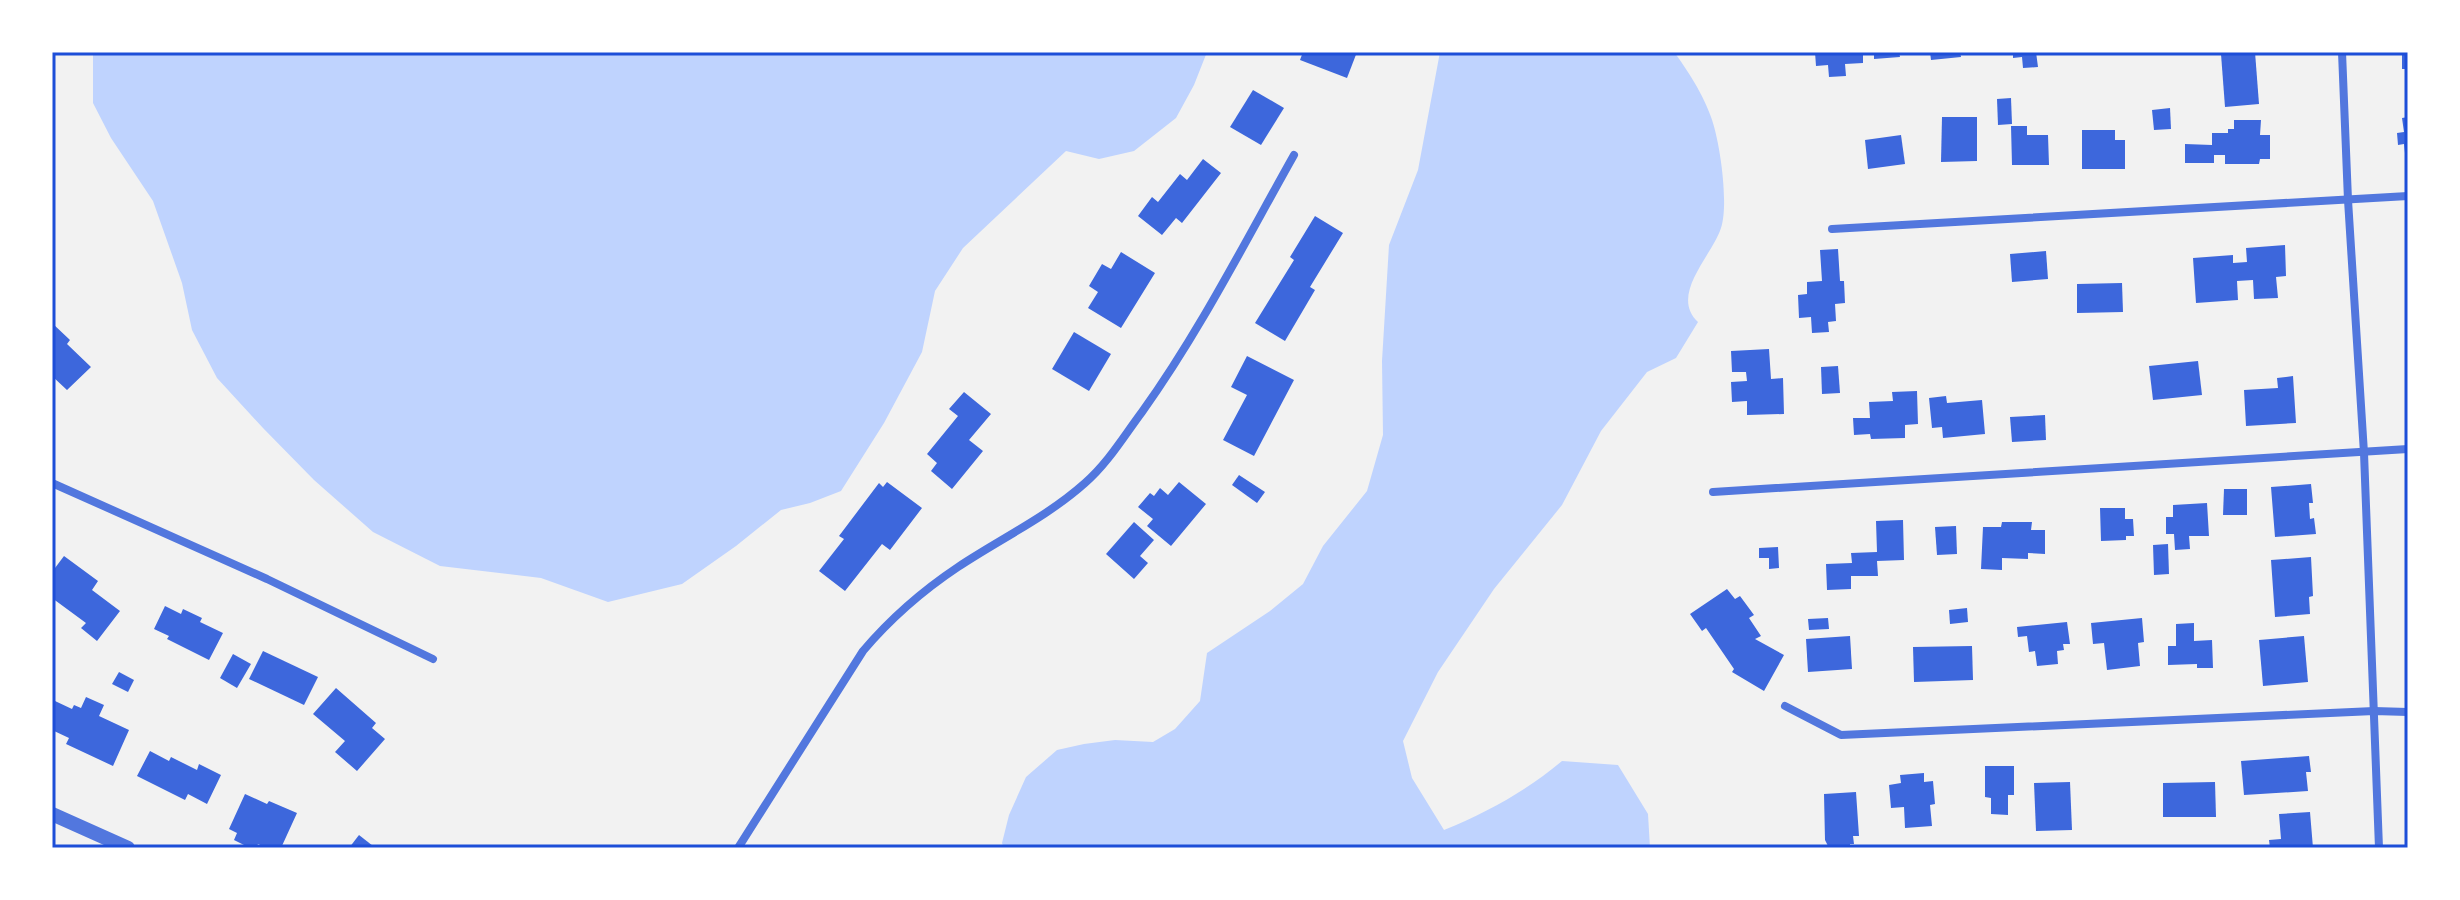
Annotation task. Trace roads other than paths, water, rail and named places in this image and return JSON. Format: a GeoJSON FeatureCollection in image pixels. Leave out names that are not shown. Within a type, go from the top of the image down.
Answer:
{"type":"FeatureCollection","features":[{"type":"Feature","properties":{"kind":"street"},"geometry":{"type":"LineString","coordinates":[[2342,52],[2364,453],[2379,848]]}},
{"type":"Feature","properties":{"kind":"street"},"geometry":{"type":"LineString","coordinates":[[738,848],[863,651],[879,632],[907,605],[959,567],[1057,505],[1087,481],[1114,451],[1185,350],[1294,155]]}},
{"type":"Feature","properties":{"kind":"street"},"geometry":{"type":"LineString","coordinates":[[1832,229],[2408,196]]}},
{"type":"Feature","properties":{"kind":"street"},"geometry":{"type":"LineString","coordinates":[[1713,492],[2408,449]]}},
{"type":"Feature","properties":{"kind":"street"},"geometry":{"type":"LineString","coordinates":[[52,483],[267,579],[433,659]]}},
{"type":"Feature","properties":{"kind":"street"},"geometry":{"type":"LineString","coordinates":[[1785,706],[1841,735],[2408,712]]}},
{"type":"Feature","properties":{"kind":"street"},"geometry":{"type":"LineString","coordinates":[[52,814],[119,846]]}},
{"type":"Feature","properties":{"kind":"water"},"geometry":{"type":"Polygon","coordinates":[[[93,52],[1207,52],[1176,118],[1134,151],[1099,159],[1066,151],[963,248],[935,291],[922,352],[884,423],[841,491],[781,510],[682,584],[608,602],[541,578],[440,566],[373,532],[314,480],[263,428],[217,378],[192,330],[182,283],[153,201],[111,138],[93,103],[93,52]]]}},
{"type":"Feature","properties":{"kind":"water"},"geometry":{"type":"Polygon","coordinates":[[[1440,52],[1674,52],[1700,92],[1714,128],[1722,172],[1723,217],[1716,239],[1690,288],[1690,311],[1698,322],[1676,358],[1647,372],[1601,431],[1562,505],[1494,589],[1438,672],[1403,741],[1412,778],[1444,830],[1506,800],[1562,761],[1618,765],[1648,814],[1650,848],[1004,848],[1002,843],[1009,815],[1026,777],[1057,750],[1115,740],[1153,742],[1175,729],[1200,701],[1207,653],[1270,611],[1303,584],[1323,546],[1367,491],[1383,435],[1382,361],[1389,245],[1418,170],[1440,52]]]}}]}
